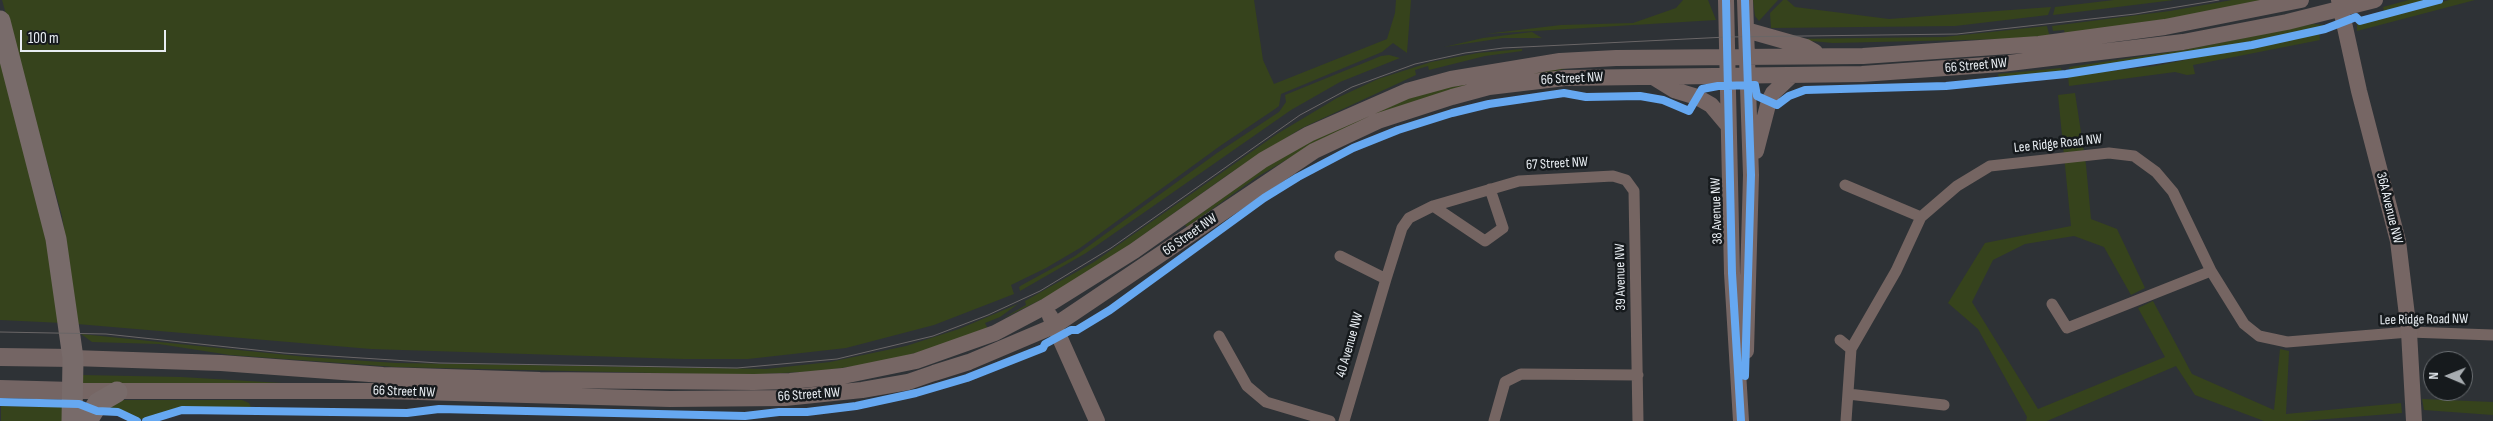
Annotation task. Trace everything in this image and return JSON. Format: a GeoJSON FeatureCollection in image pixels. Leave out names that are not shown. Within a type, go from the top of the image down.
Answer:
{"type":"FeatureCollection","features":[{"type":"Feature","properties":{"kind":"highway"},"geometry":{"type":"LineString","coordinates":[[0,21],[56,239],[73,358],[72,421]]}},
{"type":"Feature","properties":{"kind":"highway"},"geometry":{"type":"LineString","coordinates":[[87,421],[98,403],[117,392]]}},
{"type":"Feature","properties":{"kind":"main road","name":"38 Avenue NW"},"geometry":{"type":"LineString","coordinates":[[1726,0],[1727,124],[1732,274],[1742,421]]}},
{"type":"Feature","properties":{"kind":"main road","name":"38 Avenue NW"},"geometry":{"type":"LineString","coordinates":[[1742,421],[1751,175],[1745,0]]}},
{"type":"Feature","properties":{"kind":"main road","name":"66 Street NW"},"geometry":{"type":"LineString","coordinates":[[0,357],[221,363],[383,375],[512,380],[790,381],[843,376],[924,358],[995,333],[1046,306],[1141,247],[1264,160],[1309,134],[1407,91],[1485,72],[1560,61],[1747,56],[1863,56],[2038,44],[2174,25],[2301,0]]}},
{"type":"Feature","properties":{"kind":"main road","name":"66 Street NW"},"geometry":{"type":"LineString","coordinates":[[0,390],[117,392],[261,390],[670,399],[785,398],[862,390],[908,382],[969,362],[1054,326],[1314,151],[1378,121],[1452,96],[1489,87],[1565,78],[1791,76],[1948,68],[2132,50],[2287,22],[2340,4],[2375,0]]}},
{"type":"Feature","properties":{"kind":"main road","name":"36A Avenue NW"},"geometry":{"type":"LineString","coordinates":[[2340,4],[2398,241],[2409,332],[2414,421]]}},
{"type":"Feature","properties":{"kind":"main road"},"geometry":{"type":"LineString","coordinates":[[1746,30],[1806,47],[1820,55]]}},
{"type":"Feature","properties":{"kind":"main road"},"geometry":{"type":"LineString","coordinates":[[1751,175],[1767,106],[1774,93],[1791,76]]}},
{"type":"Feature","properties":{"kind":"main road"},"geometry":{"type":"LineString","coordinates":[[1653,77],[1674,90],[1697,97],[1712,105],[1727,124]]}},
{"type":"Feature","properties":{"kind":"main road"},"geometry":{"type":"LineString","coordinates":[[1046,306],[1097,421]]}},
{"type":"Feature","properties":{"kind":"street","name":"Lee Ridge Road NW"},"geometry":{"type":"LineString","coordinates":[[1846,421],[1851,349],[1896,271],[1921,217],[1956,186],[1990,166],[2109,153],[2134,156],[2156,172],[2173,192],[2211,271],[2244,324],[2259,336],[2287,342],[2307,342],[2409,332],[2493,335]]}},
{"type":"Feature","properties":{"kind":"street","name":"67 Street NW"},"geometry":{"type":"LineString","coordinates":[[1419,213],[1432,206],[1519,181],[1612,176],[1626,180]]}},
{"type":"Feature","properties":{"kind":"street","name":"39 Avenue NW"},"geometry":{"type":"LineString","coordinates":[[1626,180],[1634,191],[1638,421]]}},
{"type":"Feature","properties":{"kind":"street"},"geometry":{"type":"LineString","coordinates":[[1845,185],[1921,217]]}},
{"type":"Feature","properties":{"kind":"street"},"geometry":{"type":"LineString","coordinates":[[1432,206],[1485,242],[1503,228],[1490,189]]}},
{"type":"Feature","properties":{"kind":"street","name":"40 Avenue NW"},"geometry":{"type":"LineString","coordinates":[[1344,421],[1402,228],[1409,218],[1419,213]]}},
{"type":"Feature","properties":{"kind":"street"},"geometry":{"type":"LineString","coordinates":[[1340,256],[1386,279]]}},
{"type":"Feature","properties":{"kind":"street"},"geometry":{"type":"LineString","coordinates":[[2052,304],[2067,328],[2211,271]]}},
{"type":"Feature","properties":{"kind":"street"},"geometry":{"type":"LineString","coordinates":[[1218,336],[1247,386],[1266,402],[1330,421]]}},
{"type":"Feature","properties":{"kind":"street"},"geometry":{"type":"LineString","coordinates":[[1840,340],[1851,349]]}},
{"type":"Feature","properties":{"kind":"street"},"geometry":{"type":"LineString","coordinates":[[1494,421],[1505,382],[1522,374],[1638,375]]}},
{"type":"Feature","properties":{"kind":"street"},"geometry":{"type":"LineString","coordinates":[[1848,394],[1944,404]]}},
{"type":"Feature","properties":{"kind":"green space"},"geometry":{"type":"Polygon","coordinates":[[[2,0],[1254,0],[1263,60],[1274,84],[1387,39],[1395,13],[1396,0],[1411,0],[1407,53],[1393,43],[1382,52],[1281,94],[1279,106],[1220,146],[1080,248],[1046,268],[1011,285],[1014,294],[934,325],[846,348],[748,359],[683,359],[371,349],[77,324],[62,216],[2,0]]]}},
{"type":"Feature","properties":{"kind":"green space"},"geometry":{"type":"Polygon","coordinates":[[[1683,0],[1708,0],[1716,20],[1485,34],[1561,25],[1633,23],[1676,8],[1683,0]]]}},
{"type":"Feature","properties":{"kind":"green space"},"geometry":{"type":"Polygon","coordinates":[[[1753,0],[1778,0],[1759,21],[1755,16],[1753,0]]]}},
{"type":"Feature","properties":{"kind":"green space"},"geometry":{"type":"Polygon","coordinates":[[[1783,0],[1787,0],[1795,7],[1889,19],[2051,7],[2048,15],[1955,26],[1771,28],[1770,13],[1783,0]]]}},
{"type":"Feature","properties":{"kind":"green space"},"geometry":{"type":"Polygon","coordinates":[[[2114,0],[2174,0],[2053,15],[2055,7],[2114,0]]]}},
{"type":"Feature","properties":{"kind":"green space"},"geometry":{"type":"Polygon","coordinates":[[[2232,0],[2267,0],[2168,19],[2065,34],[2064,30],[2053,31],[2052,26],[2170,11],[2232,0]]]}},
{"type":"Feature","properties":{"kind":"green space"},"geometry":{"type":"Polygon","coordinates":[[[2409,0],[2429,0],[2384,11],[2383,7],[2409,0]]]}},
{"type":"Feature","properties":{"kind":"green space"},"geometry":{"type":"Polygon","coordinates":[[[2449,0],[2475,0],[2357,31],[2357,24],[2449,0]]]}},
{"type":"Feature","properties":{"kind":"green space"},"geometry":{"type":"Polygon","coordinates":[[[2313,24],[2325,25],[2325,27],[2170,57],[2070,71],[2069,67],[2184,50],[2313,24]]]}},
{"type":"Feature","properties":{"kind":"green space"},"geometry":{"type":"Polygon","coordinates":[[[2047,26],[2049,34],[2059,35],[2005,39],[1833,43],[1790,39],[1944,37],[2047,26]]]}},
{"type":"Feature","properties":{"kind":"green space"},"geometry":{"type":"Polygon","coordinates":[[[1532,32],[1542,38],[1503,38],[1444,47],[1483,38],[1532,32]]]}},
{"type":"Feature","properties":{"kind":"green space"},"geometry":{"type":"Polygon","coordinates":[[[2319,33],[2320,40],[2193,65],[2195,74],[2187,75],[2175,72],[2069,86],[2068,76],[2155,66],[2319,33]]]}},
{"type":"Feature","properties":{"kind":"green space"},"geometry":{"type":"Polygon","coordinates":[[[0,39],[22,124],[63,323],[0,320],[0,39]]]}},
{"type":"Feature","properties":{"kind":"green space"},"geometry":{"type":"Polygon","coordinates":[[[1522,49],[1522,51],[1485,56],[1429,70],[1428,66],[1415,70],[1416,75],[1302,128],[1229,174],[1077,282],[1002,319],[1026,305],[1025,301],[1094,262],[1277,134],[1337,98],[1378,79],[1431,62],[1478,53],[1522,49]]]}},
{"type":"Feature","properties":{"kind":"green space"},"geometry":{"type":"Polygon","coordinates":[[[1389,55],[1400,58],[1340,82],[1291,110],[1086,253],[1020,291],[1019,287],[1075,256],[1217,153],[1279,112],[1286,102],[1285,95],[1381,56],[1389,55]]]}},
{"type":"Feature","properties":{"kind":"green space"},"geometry":{"type":"Polygon","coordinates":[[[1571,67],[1324,138],[1257,177],[1187,227],[1185,225],[1265,167],[1302,145],[1392,104],[1437,89],[1571,67]]]}},
{"type":"Feature","properties":{"kind":"green space"},"geometry":{"type":"Polygon","coordinates":[[[2061,68],[2062,72],[1999,78],[1998,74],[2061,68]]]}},
{"type":"Feature","properties":{"kind":"green space"},"geometry":{"type":"Polygon","coordinates":[[[2075,93],[2086,165],[2091,219],[2117,229],[2145,288],[2131,295],[2104,247],[2074,236],[2025,244],[1993,260],[1972,302],[2038,409],[2165,357],[2138,308],[2153,301],[2192,374],[2274,410],[2280,349],[2289,351],[2286,414],[2401,403],[2402,413],[2302,421],[2264,421],[2195,395],[2176,366],[2047,421],[2026,421],[2027,417],[1978,329],[1948,303],[1985,243],[2071,226],[2058,95],[2075,93]]]}},
{"type":"Feature","properties":{"kind":"green space"},"geometry":{"type":"Polygon","coordinates":[[[1018,304],[1000,317],[985,323],[988,329],[923,351],[881,362],[822,371],[743,375],[396,367],[230,355],[159,344],[92,342],[81,334],[307,357],[396,363],[766,369],[830,362],[906,346],[959,329],[1018,304]]]}},
{"type":"Feature","properties":{"kind":"green space"},"geometry":{"type":"Polygon","coordinates":[[[82,375],[181,377],[282,383],[282,385],[81,384],[82,375]]]}},
{"type":"Feature","properties":{"kind":"green space"},"geometry":{"type":"Polygon","coordinates":[[[2422,399],[2423,401],[2493,402],[2493,415],[2424,410],[2422,399]]]}},
{"type":"Feature","properties":{"kind":"green space"},"geometry":{"type":"Polygon","coordinates":[[[119,400],[242,400],[249,403],[252,409],[179,409],[150,419],[137,419],[110,408],[119,400]]]}},
{"type":"Feature","properties":{"kind":"green space"},"geometry":{"type":"Polygon","coordinates":[[[1,406],[64,407],[64,421],[1,421],[1,406]]]}},
{"type":"Feature","properties":{"kind":"tram line"},"geometry":{"type":"LineString","coordinates":[[0,332],[106,334],[284,353],[439,363],[737,368],[837,359],[933,336],[988,315],[1040,291],[1111,248],[1300,115],[1352,87],[1415,64],[1465,53],[1503,48],[1727,37],[1957,34],[2135,14],[2219,0]]}},
{"type":"Feature","properties":{"kind":"cycle path"},"geometry":{"type":"LineString","coordinates":[[1726,0],[1732,273],[1741,421]]}},
{"type":"Feature","properties":{"kind":"cycle path"},"geometry":{"type":"LineString","coordinates":[[1745,0],[1751,175],[1745,376]]}},
{"type":"Feature","properties":{"kind":"cycle path"},"geometry":{"type":"LineString","coordinates":[[146,421],[182,410],[407,413],[439,409],[745,416],[779,412],[807,412],[856,406],[916,393],[967,378],[1043,348],[1045,344],[1071,330],[1077,330],[1110,310],[1264,198],[1298,177],[1353,148],[1398,130],[1452,113],[1489,104],[1564,93],[1586,97],[1640,96],[1663,100],[1689,111],[1702,89],[1718,86],[1755,85],[1757,96],[1777,105],[1789,96],[1805,90],[1946,86],[2066,74],[2252,45],[2325,29],[2356,17],[2360,21],[2439,0]]}},
{"type":"Feature","properties":{"kind":"cycle path"},"geometry":{"type":"LineString","coordinates":[[0,402],[79,404],[97,411],[118,412],[137,421]]}}]}
